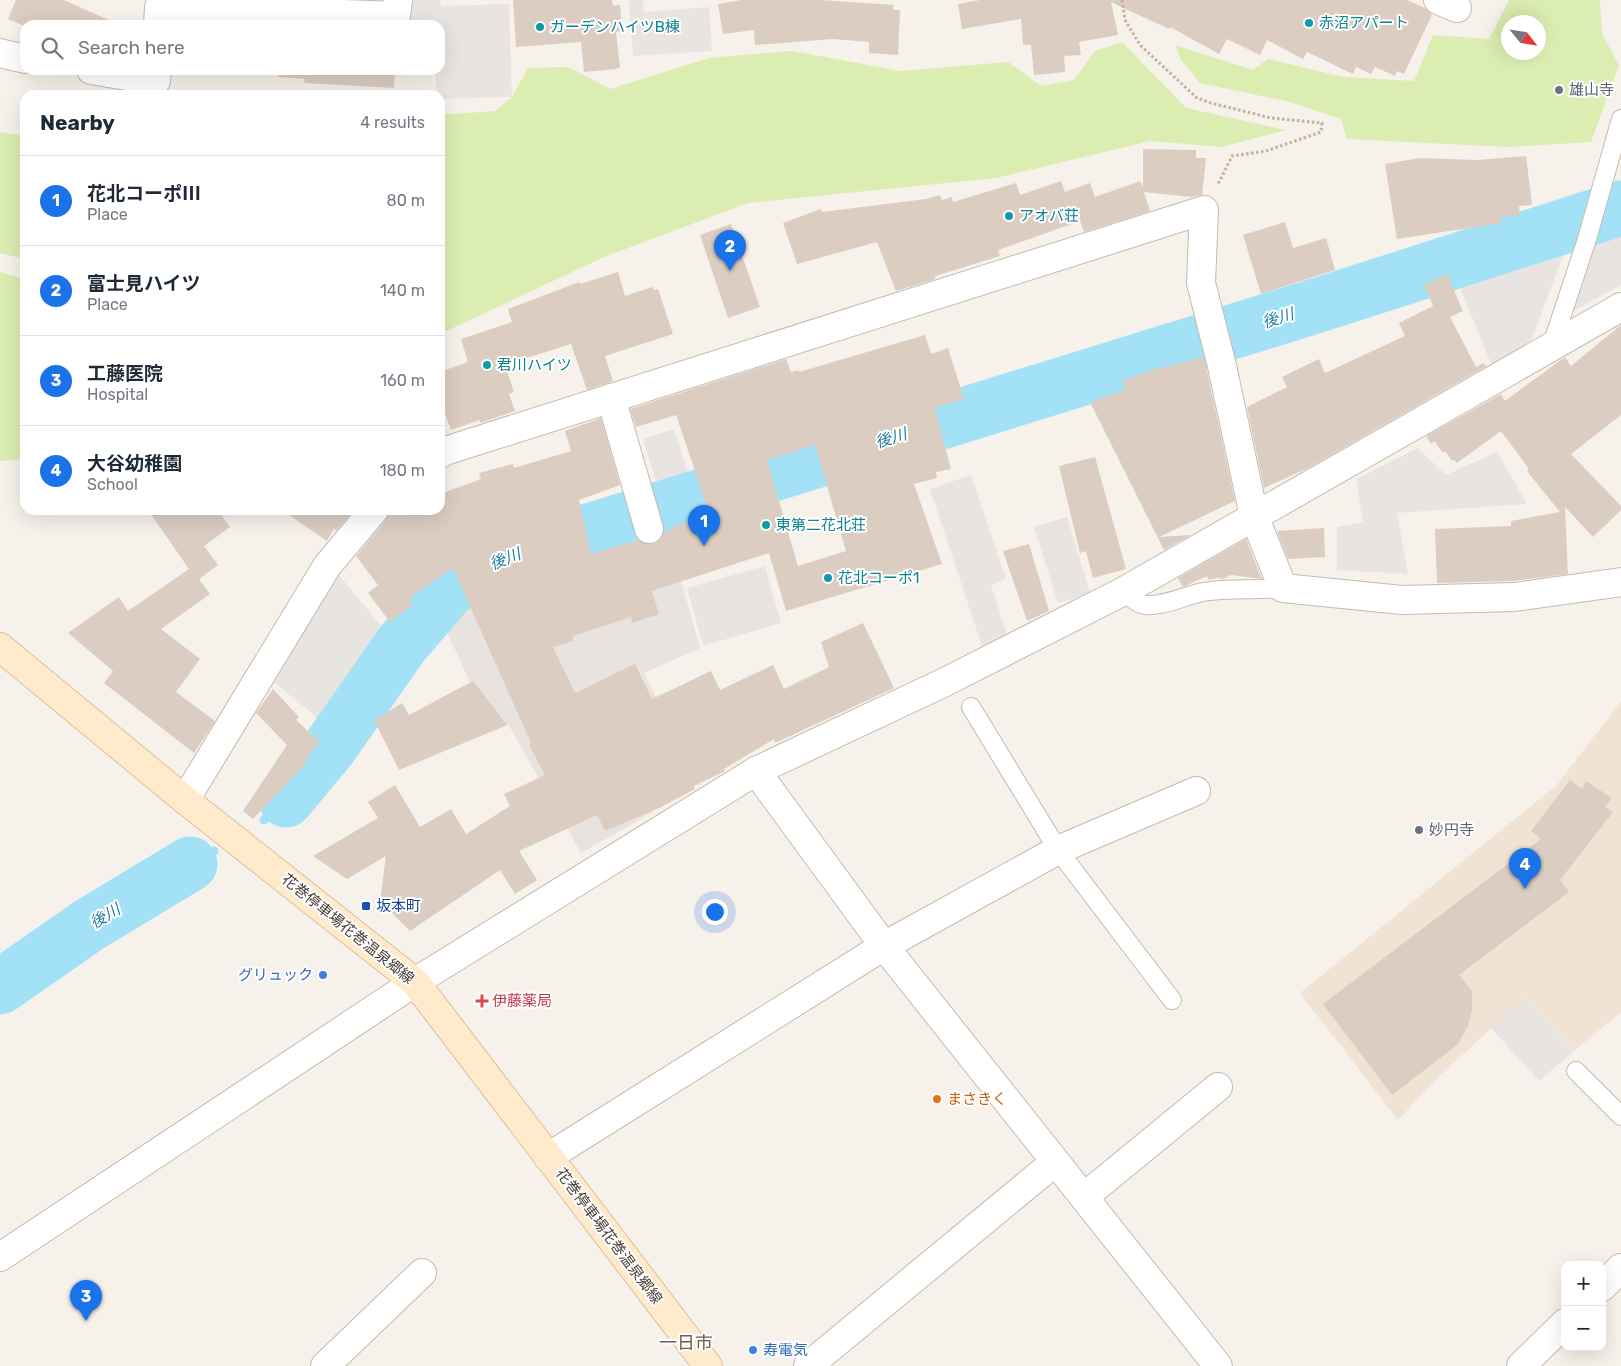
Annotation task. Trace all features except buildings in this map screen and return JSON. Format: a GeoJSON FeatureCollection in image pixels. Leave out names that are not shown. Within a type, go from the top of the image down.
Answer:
{"type":"FeatureCollection","features":[{"type":"Feature","properties":{"kind":"main road","name":"花巻停車場花巻温泉郷線"},"geometry":{"type":"LineString","coordinates":[[0,647],[185,800],[415,982],[708,1366]]}},
{"type":"Feature","properties":{"kind":"street"},"geometry":{"type":"LineString","coordinates":[[158,20],[159,7],[396,16],[398,0]]}},
{"type":"Feature","properties":{"kind":"street"},"geometry":{"type":"LineString","coordinates":[[0,53],[20,58]]}},
{"type":"Feature","properties":{"kind":"street"},"geometry":{"type":"LineString","coordinates":[[121,75],[156,81],[157,75]]}},
{"type":"Feature","properties":{"kind":"street"},"geometry":{"type":"LineString","coordinates":[[445,451],[1204,210],[1201,283],[1222,366],[1254,516],[1283,588],[1402,600],[1514,597],[1621,582]]}},
{"type":"Feature","properties":{"kind":"street"},"geometry":{"type":"LineString","coordinates":[[0,1257],[415,982],[756,771],[945,682],[1124,591],[1621,307]]}},
{"type":"Feature","properties":{"kind":"street"},"geometry":{"type":"LineString","coordinates":[[611,398],[649,529]]}},
{"type":"Feature","properties":{"kind":"street"},"geometry":{"type":"LineString","coordinates":[[185,800],[327,566],[370,515]]}},
{"type":"Feature","properties":{"kind":"street"},"geometry":{"type":"LineString","coordinates":[[756,771],[884,946],[1218,1366]]}},
{"type":"Feature","properties":{"kind":"street"},"geometry":{"type":"LineString","coordinates":[[548,1157],[884,946],[1058,850],[1196,791]]}},
{"type":"Feature","properties":{"kind":"street"},"geometry":{"type":"LineString","coordinates":[[1084,1197],[1218,1087]]}},
{"type":"Feature","properties":{"kind":"street"},"geometry":{"type":"LineString","coordinates":[[808,1366],[1056,1162]]}},
{"type":"Feature","properties":{"kind":"street"},"geometry":{"type":"LineString","coordinates":[[1606,1283],[1621,1268]]}},
{"type":"Feature","properties":{"kind":"street"},"geometry":{"type":"LineString","coordinates":[[325,1366],[422,1273]]}},
{"type":"Feature","properties":{"kind":"street"},"geometry":{"type":"LineString","coordinates":[[1521,1366],[1561,1327]]}},
{"type":"Feature","properties":{"kind":"lane"},"geometry":{"type":"LineString","coordinates":[[1552,346],[1600,194],[1613,173],[1621,119]]}},
{"type":"Feature","properties":{"kind":"lane"},"geometry":{"type":"LineString","coordinates":[[1124,591],[1134,600],[1147,605],[1202,592],[1232,589],[1258,591],[1283,588]]}},
{"type":"Feature","properties":{"kind":"lane"},"geometry":{"type":"LineString","coordinates":[[971,707],[1058,850],[1172,1000]]}},
{"type":"Feature","properties":{"kind":"lane"},"geometry":{"type":"LineString","coordinates":[[1576,1071],[1621,1116]]}},
{"type":"Feature","properties":{"kind":"path"},"geometry":{"type":"LineString","coordinates":[[1122,0],[1124,20],[1140,45],[1197,98],[1271,118],[1322,123],[1321,132],[1266,151],[1232,156],[1221,175],[1212,201],[1204,210]]}},
{"type":"Feature","properties":{"kind":"shaded area"},"geometry":{"type":"Polygon","coordinates":[[[408,0],[440,0],[441,6],[509,4],[512,97],[445,99],[445,90],[436,90],[436,75],[445,75],[445,20],[409,20],[408,0]]]}},
{"type":"Feature","properties":{"kind":"shaded area"},"geometry":{"type":"Polygon","coordinates":[[[629,0],[643,0],[644,12],[709,7],[712,51],[633,56],[629,0]]]}},
{"type":"Feature","properties":{"kind":"shaded area"},"geometry":{"type":"Polygon","coordinates":[[[1621,223],[1621,285],[1571,312],[1600,230],[1621,223]]]}},
{"type":"Feature","properties":{"kind":"shaded area"},"geometry":{"type":"Polygon","coordinates":[[[1569,240],[1530,344],[1492,366],[1455,275],[1569,240]]]}},
{"type":"Feature","properties":{"kind":"shaded area"},"geometry":{"type":"Polygon","coordinates":[[[674,429],[692,485],[660,495],[643,439],[674,429]]]}},
{"type":"Feature","properties":{"kind":"shaded area"},"geometry":{"type":"Polygon","coordinates":[[[1418,448],[1446,475],[1497,452],[1527,504],[1397,513],[1408,574],[1337,570],[1337,527],[1363,522],[1356,479],[1418,448]]]}},
{"type":"Feature","properties":{"kind":"shaded area"},"geometry":{"type":"Polygon","coordinates":[[[971,475],[1006,579],[991,585],[1008,638],[982,646],[930,489],[971,475]]]}},
{"type":"Feature","properties":{"kind":"shaded area"},"geometry":{"type":"Polygon","coordinates":[[[1067,517],[1090,593],[1058,603],[1034,527],[1067,517]]]}},
{"type":"Feature","properties":{"kind":"shaded area"},"geometry":{"type":"Polygon","coordinates":[[[665,524],[700,648],[644,673],[673,731],[635,756],[653,812],[581,853],[508,724],[493,732],[441,619],[487,582],[535,564],[665,524]]]}},
{"type":"Feature","properties":{"kind":"shaded area"},"geometry":{"type":"Polygon","coordinates":[[[765,566],[781,623],[703,646],[687,588],[765,566]]]}},
{"type":"Feature","properties":{"kind":"shaded area"},"geometry":{"type":"Polygon","coordinates":[[[338,574],[392,639],[327,726],[274,682],[338,574]]]}},
{"type":"Feature","properties":{"kind":"shaded area"},"geometry":{"type":"Polygon","coordinates":[[[1621,701],[1621,1012],[1574,1051],[1525,998],[1439,1076],[1398,1120],[1300,993],[1557,785],[1621,701]]]}},
{"type":"Feature","properties":{"kind":"shaded area"},"geometry":{"type":"Polygon","coordinates":[[[1525,998],[1574,1051],[1539,1081],[1491,1028],[1525,998]]]}},
{"type":"Feature","properties":{"kind":"green space"},"geometry":{"type":"Polygon","coordinates":[[[1509,0],[1600,0],[1602,34],[1619,65],[1591,142],[1508,147],[1347,139],[1341,119],[1290,102],[1200,83],[1181,60],[1175,45],[1253,70],[1268,59],[1343,77],[1414,81],[1433,35],[1489,39],[1501,16],[1501,60],[1546,60],[1546,15],[1501,15],[1509,0]]]}},
{"type":"Feature","properties":{"kind":"green space"},"geometry":{"type":"Polygon","coordinates":[[[1122,42],[1186,108],[1286,130],[1221,147],[1150,141],[996,178],[748,203],[604,257],[445,332],[445,115],[495,111],[512,97],[528,68],[568,67],[610,89],[709,58],[792,51],[900,71],[1008,62],[1041,86],[1074,80],[1095,51],[1122,42]]]}},
{"type":"Feature","properties":{"kind":"green space"},"geometry":{"type":"Polygon","coordinates":[[[0,132],[20,135],[20,258],[0,253],[0,132]]]}},
{"type":"Feature","properties":{"kind":"green space"},"geometry":{"type":"Polygon","coordinates":[[[0,272],[20,278],[20,459],[0,461],[0,272]]]}},
{"type":"Feature","properties":{"kind":"waterway","name":"後川"},"geometry":{"type":"LineString","coordinates":[[286,800],[330,747],[402,644],[450,588],[484,568],[524,551],[1306,309],[1621,208]]}},
{"type":"Feature","properties":{"kind":"waterway","name":"後川"},"geometry":{"type":"LineString","coordinates":[[264,820],[286,800]]}},
{"type":"Feature","properties":{"kind":"waterway","name":"後川"},"geometry":{"type":"LineString","coordinates":[[190,864],[214,851]]}},
{"type":"Feature","properties":{"kind":"waterway","name":"後川"},"geometry":{"type":"LineString","coordinates":[[0,987],[89,925],[190,864]]}},
{"type":"Feature","properties":{"kind":"place","name":"赤沼アパート"},"geometry":{"type":"Point","coordinates":[1309,23]}},
{"type":"Feature","properties":{"kind":"place","name":"ガーデンハイツB棟"},"geometry":{"type":"Point","coordinates":[540,27]}},
{"type":"Feature","properties":{"kind":"place","name":"雄山寺"},"geometry":{"type":"Point","coordinates":[1559,90]}},
{"type":"Feature","properties":{"kind":"place","name":"アオバ荘"},"geometry":{"type":"Point","coordinates":[1009,216]}},
{"type":"Feature","properties":{"kind":"place","name":"富士見ハイツ"},"geometry":{"type":"Point","coordinates":[730,271]}},
{"type":"Feature","properties":{"kind":"place","name":"君川ハイツ"},"geometry":{"type":"Point","coordinates":[487,365]}},
{"type":"Feature","properties":{"kind":"place","name":"東第二花北荘"},"geometry":{"type":"Point","coordinates":[766,525]}},
{"type":"Feature","properties":{"kind":"place","name":"花北コーポⅢ"},"geometry":{"type":"Point","coordinates":[704,546]}},
{"type":"Feature","properties":{"kind":"place","name":"花北コーポ1"},"geometry":{"type":"Point","coordinates":[828,578]}},
{"type":"Feature","properties":{"kind":"place","name":"妙円寺"},"geometry":{"type":"Point","coordinates":[1419,830]}},
{"type":"Feature","properties":{"kind":"place","name":"大谷幼稚園"},"geometry":{"type":"Point","coordinates":[1525,889]}},
{"type":"Feature","properties":{"kind":"place","name":"坂本町"},"geometry":{"type":"Point","coordinates":[366,906]}},
{"type":"Feature","properties":{"kind":"place","name":"グリュック"},"geometry":{"type":"Point","coordinates":[323,975]}},
{"type":"Feature","properties":{"kind":"place","name":"伊藤薬局"},"geometry":{"type":"Point","coordinates":[482,1001]}},
{"type":"Feature","properties":{"kind":"place","name":"まさきく"},"geometry":{"type":"Point","coordinates":[937,1099]}},
{"type":"Feature","properties":{"kind":"place","name":"工藤医院"},"geometry":{"type":"Point","coordinates":[86,1321]}},
{"type":"Feature","properties":{"kind":"place","name":"寿電気"},"geometry":{"type":"Point","coordinates":[753,1350]}},
{"type":"Feature","properties":{"kind":"district","name":"一日市"},"geometry":{"type":"Point","coordinates":[686,1343]}}]}
